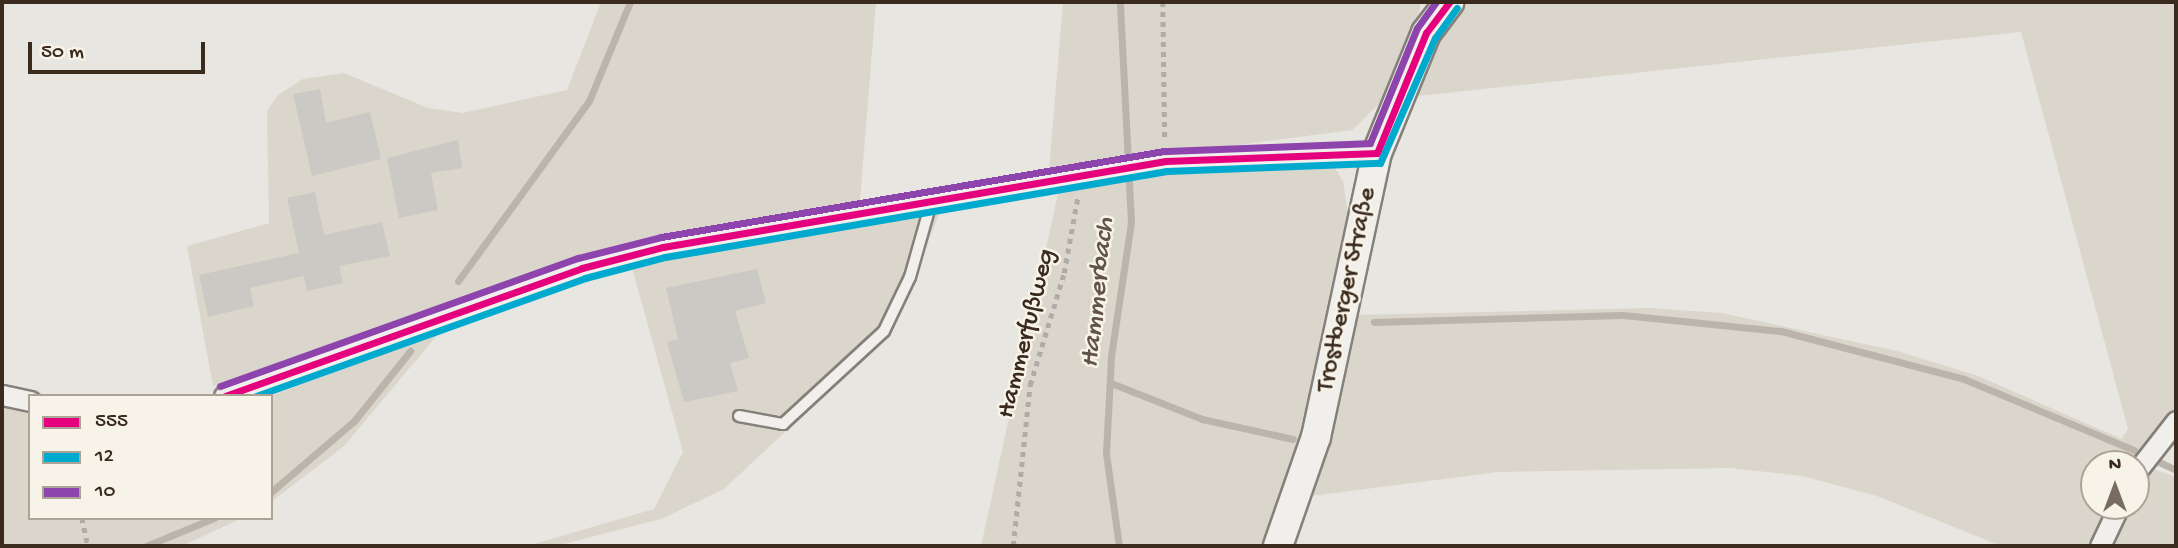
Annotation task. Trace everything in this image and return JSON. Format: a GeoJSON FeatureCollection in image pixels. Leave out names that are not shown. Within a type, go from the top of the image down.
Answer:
{"type":"FeatureCollection","features":[{"type":"Feature","properties":{"kind":"main road","name":"Trostberger Straße"},"geometry":{"type":"LineString","coordinates":[[1279,546],[1316,437],[1377,153],[1394,102],[1439,6]]}},
{"type":"Feature","properties":{"kind":"street"},"geometry":{"type":"LineString","coordinates":[[230,394],[615,259],[932,199],[1156,163],[1377,153]]}},
{"type":"Feature","properties":{"kind":"street"},"geometry":{"type":"LineString","coordinates":[[2,395],[28,401]]}},
{"type":"Feature","properties":{"kind":"street"},"geometry":{"type":"LineString","coordinates":[[2150,454],[2176,421]]}},
{"type":"Feature","properties":{"kind":"street"},"geometry":{"type":"LineString","coordinates":[[2100,546],[2112,520]]}},
{"type":"Feature","properties":{"kind":"lane"},"geometry":{"type":"LineString","coordinates":[[739,416],[783,424],[884,331],[911,277],[932,199]]}},
{"type":"Feature","properties":{"kind":"path"},"geometry":{"type":"LineString","coordinates":[[1156,163],[1163,2]]}},
{"type":"Feature","properties":{"kind":"path","name":"Hammerfußweg"},"geometry":{"type":"LineString","coordinates":[[1013,546],[1030,385],[1092,172]]}},
{"type":"Feature","properties":{"kind":"path"},"geometry":{"type":"LineString","coordinates":[[82,520],[88,546]]}},
{"type":"Feature","properties":{"kind":"shaded area"},"geometry":{"type":"Polygon","coordinates":[[[601,2],[876,2],[860,201],[574,262],[213,386],[187,246],[269,223],[267,111],[278,95],[303,79],[344,73],[428,108],[463,113],[567,90],[601,2]]]}},
{"type":"Feature","properties":{"kind":"shaded area"},"geometry":{"type":"Polygon","coordinates":[[[1063,2],[1421,2],[1417,26],[1382,101],[1352,130],[1049,170],[1063,2]]]}},
{"type":"Feature","properties":{"kind":"shaded area"},"geometry":{"type":"Polygon","coordinates":[[[1469,2],[2176,2],[2176,410],[2144,450],[2080,450],[2080,520],[2101,520],[2089,546],[2001,546],[1877,496],[1802,476],[1730,468],[1498,472],[1311,496],[1353,315],[1649,308],[1722,313],[1897,351],[1978,376],[2122,439],[2128,429],[2021,32],[1408,97],[1420,66],[1469,2]]]}},
{"type":"Feature","properties":{"kind":"shaded area"},"geometry":{"type":"Polygon","coordinates":[[[1319,162],[1335,168],[1343,181],[1349,222],[1308,427],[1264,546],[981,546],[1059,189],[1190,168],[1319,162]]]}},
{"type":"Feature","properties":{"kind":"shaded area"},"geometry":{"type":"Polygon","coordinates":[[[941,209],[899,317],[879,344],[724,489],[661,519],[556,546],[527,546],[654,509],[683,452],[631,264],[941,209]]]}},
{"type":"Feature","properties":{"kind":"shaded area"},"geometry":{"type":"Polygon","coordinates":[[[439,333],[344,446],[273,500],[273,395],[439,333]]]}},
{"type":"Feature","properties":{"kind":"shaded area"},"geometry":{"type":"Polygon","coordinates":[[[2,405],[28,412],[28,520],[238,520],[182,546],[2,546],[2,405]]]}},
{"type":"Feature","properties":{"kind":"shaded area"},"geometry":{"type":"Polygon","coordinates":[[[2150,468],[2176,477],[2176,546],[2107,546],[2119,520],[2150,520],[2150,468]]]}},
{"type":"Feature","properties":{"kind":"building"},"geometry":{"type":"Polygon","coordinates":[[[320,89],[326,123],[370,112],[381,159],[312,176],[293,94],[320,89]]]}},
{"type":"Feature","properties":{"kind":"building"},"geometry":{"type":"Polygon","coordinates":[[[458,140],[462,168],[431,173],[438,210],[399,218],[387,158],[458,140]]]}},
{"type":"Feature","properties":{"kind":"building"},"geometry":{"type":"Polygon","coordinates":[[[315,192],[324,235],[382,222],[390,256],[339,266],[343,283],[307,291],[304,276],[250,288],[254,306],[208,317],[199,275],[299,253],[287,198],[315,192]]]}},
{"type":"Feature","properties":{"kind":"building"},"geometry":{"type":"Polygon","coordinates":[[[757,269],[766,303],[735,311],[749,358],[730,363],[738,391],[684,402],[667,342],[678,339],[666,288],[757,269]]]}},
{"type":"Feature","properties":{"kind":"waterway"},"geometry":{"type":"LineString","coordinates":[[458,281],[589,101],[630,2]]}},
{"type":"Feature","properties":{"kind":"waterway","name":"Hammerbach"},"geometry":{"type":"LineString","coordinates":[[1119,546],[1106,453],[1111,356],[1131,222],[1120,2]]}},
{"type":"Feature","properties":{"kind":"waterway"},"geometry":{"type":"LineString","coordinates":[[1374,322],[1623,315],[1781,331],[1964,379],[2134,450]]}},
{"type":"Feature","properties":{"kind":"waterway"},"geometry":{"type":"LineString","coordinates":[[273,490],[354,421],[410,351]]}},
{"type":"Feature","properties":{"kind":"waterway"},"geometry":{"type":"LineString","coordinates":[[1111,383],[1202,419],[1293,439]]}},
{"type":"Feature","properties":{"kind":"waterway"},"geometry":{"type":"LineString","coordinates":[[2157,461],[2176,470]]}},
{"type":"Feature","properties":{"kind":"waterway"},"geometry":{"type":"LineString","coordinates":[[146,546],[209,520]]}},
{"type":"Feature","properties":{"kind":"transit line","name":"10"},"geometry":{"type":"LineString","coordinates":[[220,386],[578,258],[661,237],[1164,151],[1370,143],[1417,28],[1436,2]]}},
{"type":"Feature","properties":{"kind":"transit line","name":"555"},"geometry":{"type":"LineString","coordinates":[[1377,153],[1426,33],[1449,2]]}},
{"type":"Feature","properties":{"kind":"transit line","name":"12"},"geometry":{"type":"LineString","coordinates":[[262,394],[585,278],[665,257],[1167,171],[1380,163],[1435,38],[1457,8]]}},
{"type":"Feature","properties":{"kind":"transit line","name":"555"},"geometry":{"type":"LineString","coordinates":[[231,394],[582,268],[663,247],[1166,161],[1377,153]]}}]}
